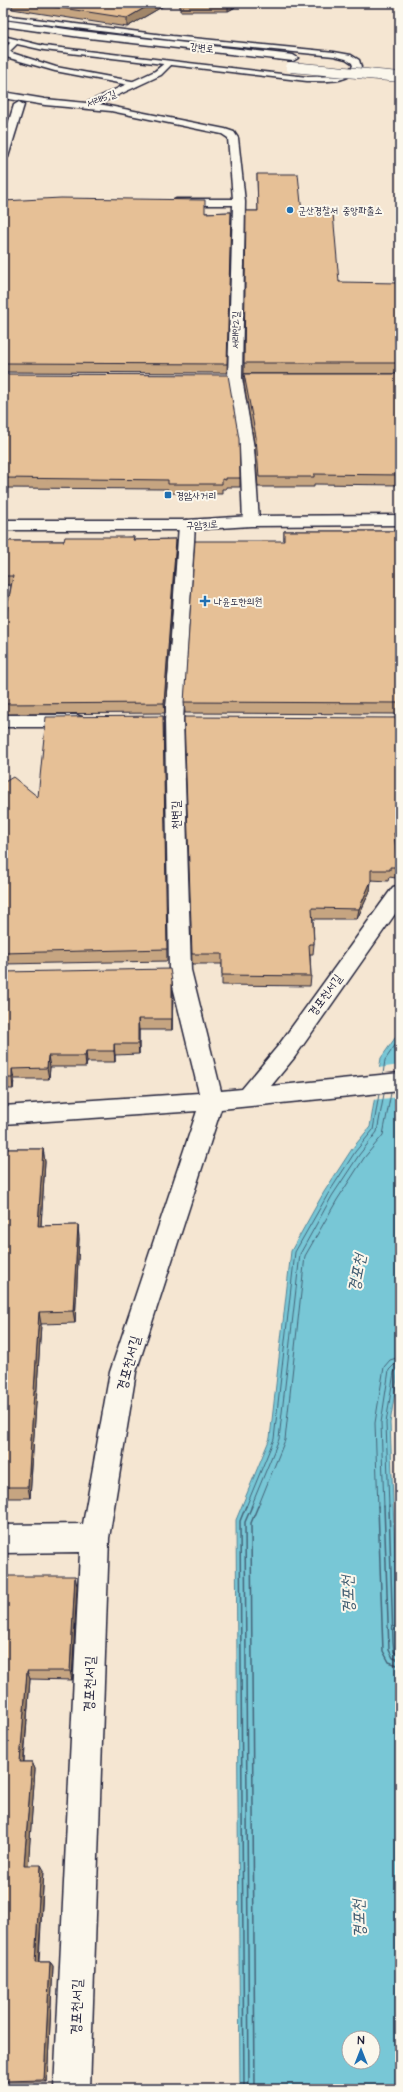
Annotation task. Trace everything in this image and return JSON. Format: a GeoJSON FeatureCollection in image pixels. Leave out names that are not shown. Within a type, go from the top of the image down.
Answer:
{"type":"FeatureCollection","features":[{"type":"Feature","properties":{"kind":"street","name":"강변로"},"geometry":{"type":"LineString","coordinates":[[3,23],[400,77]]}},
{"type":"Feature","properties":{"kind":"street","name":"강변로"},"geometry":{"type":"LineString","coordinates":[[3,31],[90,45],[189,56]]}},
{"type":"Feature","properties":{"kind":"street","name":"강변로"},"geometry":{"type":"LineString","coordinates":[[212,59],[400,68]]}},
{"type":"Feature","properties":{"kind":"street","name":"서래5길"},"geometry":{"type":"LineString","coordinates":[[3,105],[88,106],[158,73],[167,64]]}},
{"type":"Feature","properties":{"kind":"street"},"geometry":{"type":"LineString","coordinates":[[3,95],[88,106]]}},
{"type":"Feature","properties":{"kind":"street"},"geometry":{"type":"LineString","coordinates":[[3,156],[19,105]]}},
{"type":"Feature","properties":{"kind":"street","name":"서래안2길"},"geometry":{"type":"LineString","coordinates":[[88,106],[111,108],[225,132],[230,134],[233,138],[239,202],[235,378],[247,448],[251,521]]}},
{"type":"Feature","properties":{"kind":"street"},"geometry":{"type":"LineString","coordinates":[[168,202],[239,202]]}},
{"type":"Feature","properties":{"kind":"street"},"geometry":{"type":"LineString","coordinates":[[219,378],[250,378]]}},
{"type":"Feature","properties":{"kind":"street","name":"구암3.1로"},"geometry":{"type":"LineString","coordinates":[[3,525],[187,525],[251,521],[400,520]]}},
{"type":"Feature","properties":{"kind":"street","name":"천변길"},"geometry":{"type":"LineString","coordinates":[[187,525],[174,720],[172,971],[212,1101]]}},
{"type":"Feature","properties":{"kind":"street"},"geometry":{"type":"LineString","coordinates":[[3,721],[96,720]]}},
{"type":"Feature","properties":{"kind":"street","name":"경포천서길"},"geometry":{"type":"LineString","coordinates":[[249,1097],[286,1052],[400,892]]}},
{"type":"Feature","properties":{"kind":"street"},"geometry":{"type":"LineString","coordinates":[[3,1115],[212,1101],[400,1082]]}},
{"type":"Feature","properties":{"kind":"street","name":"경포천서길"},"geometry":{"type":"LineString","coordinates":[[72,2089],[96,1538],[123,1372],[212,1101]]}},
{"type":"Feature","properties":{"kind":"street"},"geometry":{"type":"LineString","coordinates":[[3,1539],[96,1538]]}},
{"type":"Feature","properties":{"kind":"lane"},"geometry":{"type":"LineString","coordinates":[[3,17],[172,38],[334,54],[348,57],[356,62],[357,67],[348,76],[341,78],[307,79],[167,64],[44,48],[3,38]]}},
{"type":"Feature","properties":{"kind":"lane"},"geometry":{"type":"LineString","coordinates":[[15,42],[6,51],[9,54],[55,69],[134,84]]}},
{"type":"Feature","properties":{"kind":"water","name":"경포천"},"geometry":{"type":"Polygon","coordinates":[[[400,1031],[400,1360],[390,1423],[400,1683],[400,2089],[240,2089],[236,1520],[270,1438],[291,1251],[324,1192],[352,1149],[370,1127],[381,1058],[400,1031]]]}},
{"type":"Feature","properties":{"kind":"pier"},"geometry":{"type":"Polygon","coordinates":[[[400,1065],[400,1097],[372,1100],[378,1068],[400,1065]]]}},
{"type":"Feature","properties":{"kind":"building"},"geometry":{"type":"Polygon","coordinates":[[[30,3],[153,3],[127,18],[30,3]]]}},
{"type":"Feature","properties":{"kind":"building"},"geometry":{"type":"Polygon","coordinates":[[[257,174],[298,174],[302,213],[333,213],[339,282],[398,283],[400,292],[400,363],[244,363],[246,211],[258,211],[257,174]]]}},
{"type":"Feature","properties":{"kind":"building"},"geometry":{"type":"Polygon","coordinates":[[[61,198],[205,200],[205,213],[231,212],[227,364],[3,363],[3,201],[61,198]]]}},
{"type":"Feature","properties":{"kind":"building"},"geometry":{"type":"Polygon","coordinates":[[[3,374],[228,375],[239,439],[240,478],[226,478],[226,480],[222,479],[222,484],[168,484],[168,480],[3,478],[3,374]]]}},
{"type":"Feature","properties":{"kind":"building"},"geometry":{"type":"Polygon","coordinates":[[[244,374],[400,374],[400,475],[314,474],[314,477],[259,477],[256,437],[244,374]]]}},
{"type":"Feature","properties":{"kind":"building"},"geometry":{"type":"Polygon","coordinates":[[[284,531],[400,531],[400,703],[184,702],[195,541],[284,541],[284,531]]]}},
{"type":"Feature","properties":{"kind":"building"},"geometry":{"type":"Polygon","coordinates":[[[65,537],[134,537],[133,540],[176,539],[164,703],[3,704],[3,632],[13,576],[3,576],[3,541],[64,541],[65,537]]]}},
{"type":"Feature","properties":{"kind":"building"},"geometry":{"type":"Polygon","coordinates":[[[163,716],[167,949],[3,953],[3,783],[13,777],[38,797],[46,717],[163,716]]]}},
{"type":"Feature","properties":{"kind":"building"},"geometry":{"type":"Polygon","coordinates":[[[184,717],[400,718],[400,834],[394,833],[398,867],[390,867],[390,870],[371,870],[371,881],[359,909],[312,908],[314,944],[309,944],[311,976],[222,975],[222,954],[192,954],[184,717]]]}},
{"type":"Feature","properties":{"kind":"building"},"geometry":{"type":"Polygon","coordinates":[[[170,969],[172,981],[172,1019],[138,1019],[138,1044],[114,1044],[114,1051],[86,1051],[85,1056],[48,1056],[47,1068],[12,1069],[12,1078],[3,1078],[3,972],[170,969]]]}},
{"type":"Feature","properties":{"kind":"building"},"geometry":{"type":"Polygon","coordinates":[[[3,1149],[43,1149],[38,1226],[78,1225],[73,1311],[39,1312],[28,1487],[3,1487],[3,1149]]]}},
{"type":"Feature","properties":{"kind":"building"},"geometry":{"type":"Polygon","coordinates":[[[3,1576],[75,1576],[70,1671],[27,1671],[20,1762],[32,1762],[24,1865],[41,1865],[35,1962],[50,1962],[44,2080],[3,2081],[3,1576]]]}},
{"type":"Feature","properties":{"kind":"place","name":"군산경찰서 중앙파출소"},"geometry":{"type":"Point","coordinates":[290,210]}},
{"type":"Feature","properties":{"kind":"place","name":"경암사거리"},"geometry":{"type":"Point","coordinates":[168,495]}},
{"type":"Feature","properties":{"kind":"place","name":"나윤도한의원"},"geometry":{"type":"Point","coordinates":[205,601]}}]}
